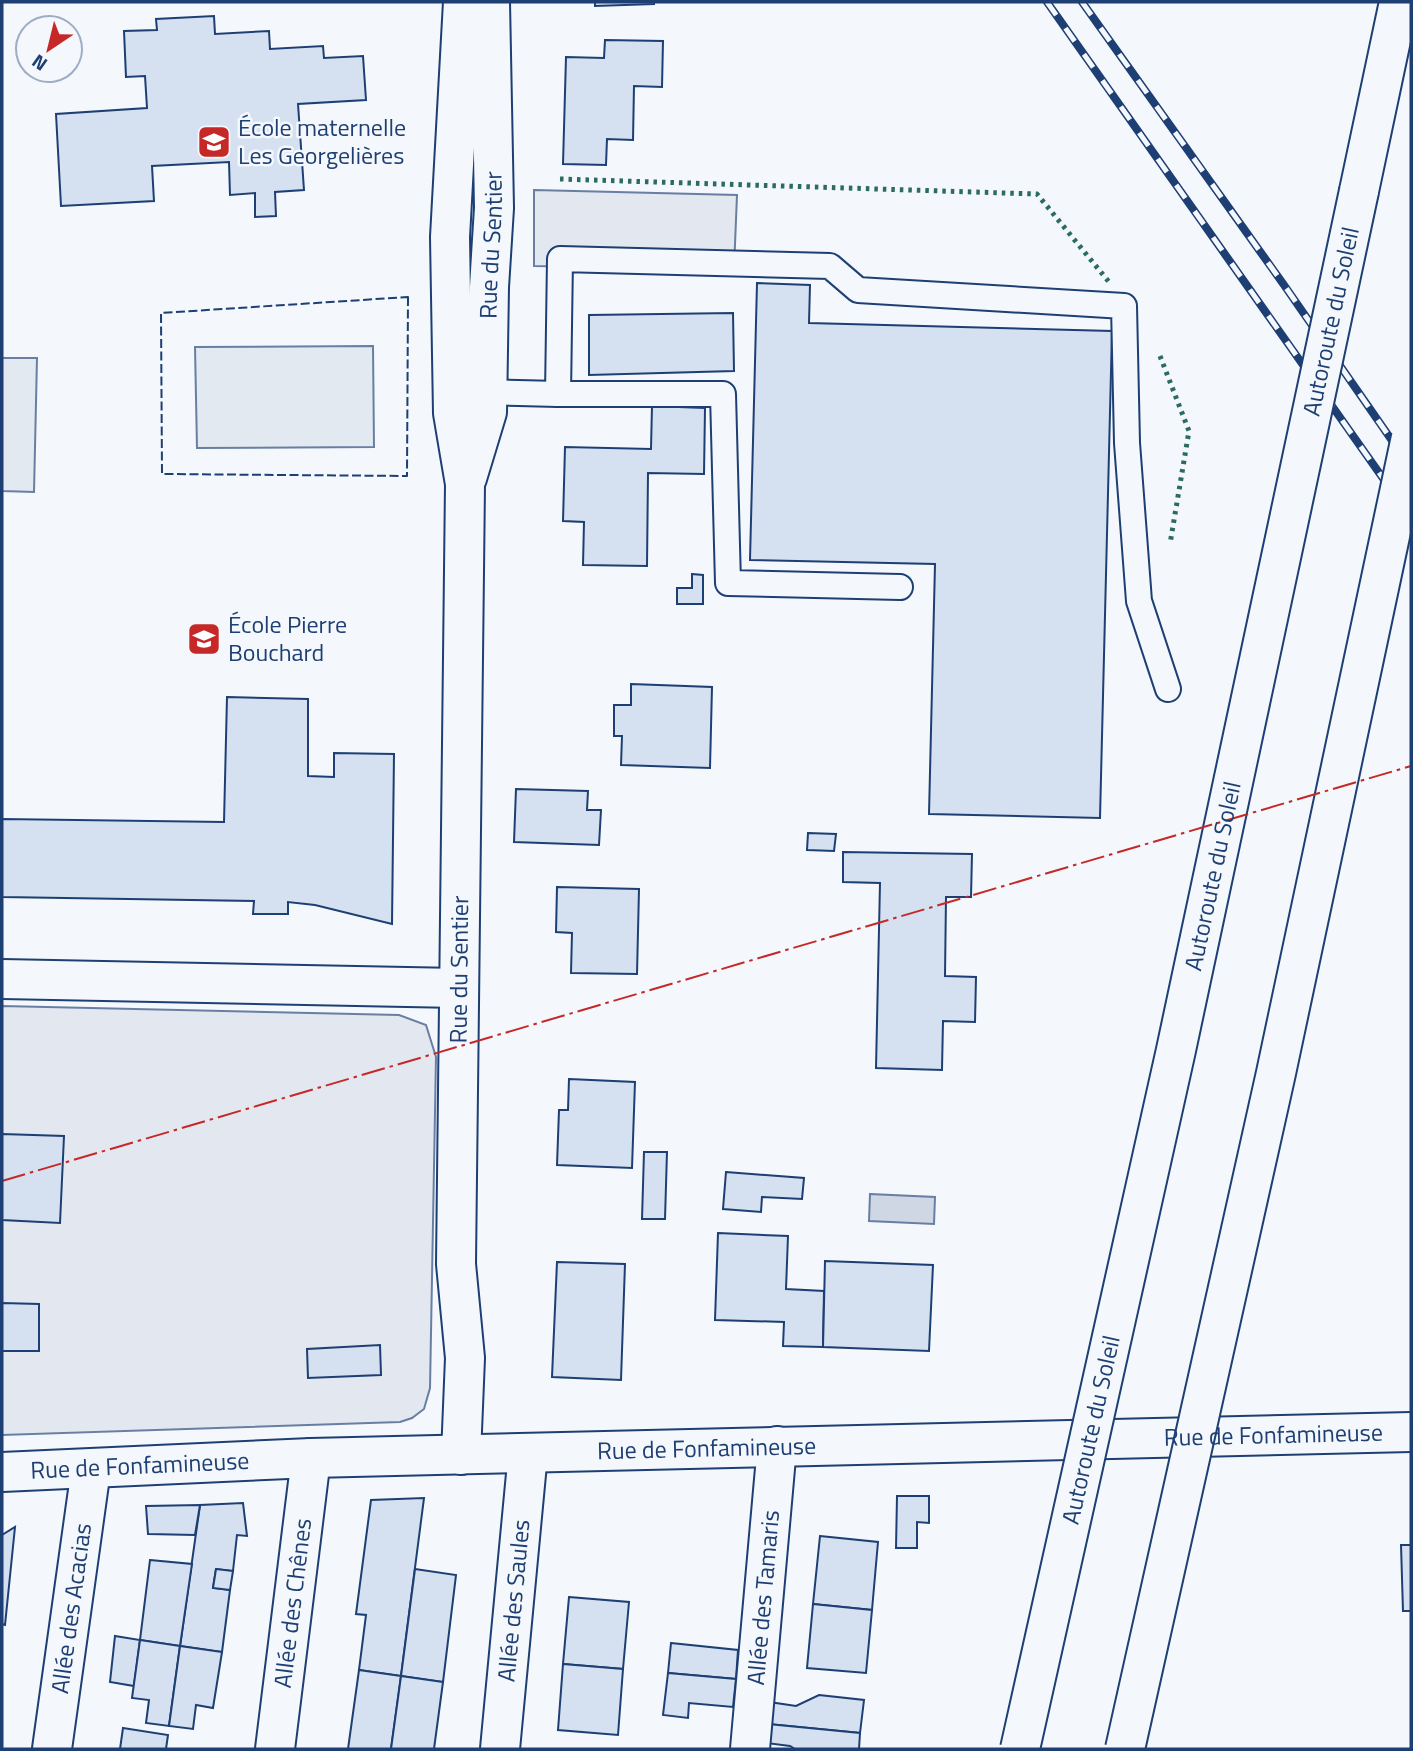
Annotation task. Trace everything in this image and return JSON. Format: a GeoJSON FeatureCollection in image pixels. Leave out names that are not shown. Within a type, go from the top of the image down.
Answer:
{"type":"FeatureCollection","features":[{"type":"Feature","properties":{"kind":"main road","name":"Rue du Sentier"},"geometry":{"type":"LineString","coordinates":[[463,2],[450,237],[470,392]]}},
{"type":"Feature","properties":{"kind":"main road","name":"Rue du Sentier"},"geometry":{"type":"LineString","coordinates":[[461,1455],[466,1359],[456,1264],[465,484],[453,413],[470,392],[489,287],[494,208],[490,2]]}},
{"type":"Feature","properties":{"kind":"main road","name":"Autoroute du Soleil"},"geometry":{"type":"LineString","coordinates":[[1020,1749],[1176,1049],[1399,2]]}},
{"type":"Feature","properties":{"kind":"main road"},"geometry":{"type":"LineString","coordinates":[[1125,1749],[1276,1073],[1411,437]]}},
{"type":"Feature","properties":{"kind":"main road"},"geometry":{"type":"LineString","coordinates":[[2,979],[458,988]]}},
{"type":"Feature","properties":{"kind":"main road","name":"Rue de Fonfamineuse"},"geometry":{"type":"LineString","coordinates":[[2,1472],[311,1458],[1411,1432]]}},
{"type":"Feature","properties":{"kind":"main road","name":"Allée des Tamaris"},"geometry":{"type":"LineString","coordinates":[[750,1749],[777,1446]]}},
{"type":"Feature","properties":{"kind":"main road","name":"Allée des Saules"},"geometry":{"type":"LineString","coordinates":[[500,1749],[528,1453]]}},
{"type":"Feature","properties":{"kind":"main road","name":"Allée des Chênes"},"geometry":{"type":"LineString","coordinates":[[275,1749],[311,1458]]}},
{"type":"Feature","properties":{"kind":"main road","name":"Allée des Acacias"},"geometry":{"type":"LineString","coordinates":[[52,1749],[91,1469]]}},
{"type":"Feature","properties":{"kind":"lane"},"geometry":{"type":"LineString","coordinates":[[558,394],[560,258],[830,266],[858,290],[1124,306],[1127,443],[1139,601],[1168,689]]}},
{"type":"Feature","properties":{"kind":"lane"},"geometry":{"type":"LineString","coordinates":[[470,392],[723,394],[728,583],[900,587]]}},
{"type":"Feature","properties":{"kind":"shaded area"},"geometry":{"type":"Polygon","coordinates":[[[534,190],[737,195],[734,269],[534,266],[534,190]]]}},
{"type":"Feature","properties":{"kind":"shaded area"},"geometry":{"type":"Polygon","coordinates":[[[373,346],[374,447],[197,448],[195,347],[373,346]]]}},
{"type":"Feature","properties":{"kind":"shaded area"},"geometry":{"type":"Polygon","coordinates":[[[2,358],[37,358],[34,492],[2,491],[2,358]]]}},
{"type":"Feature","properties":{"kind":"shaded area"},"geometry":{"type":"Polygon","coordinates":[[[2,1006],[399,1015],[426,1025],[436,1057],[430,1388],[424,1409],[412,1418],[400,1422],[2,1435],[2,1006]]]}},
{"type":"Feature","properties":{"kind":"shaded area"},"geometry":{"type":"Polygon","coordinates":[[[870,1194],[935,1197],[934,1224],[869,1221],[870,1194]]]}},
{"type":"Feature","properties":{"kind":"building"},"geometry":{"type":"Polygon","coordinates":[[[595,2],[654,2],[654,4],[595,6],[595,2]]]}},
{"type":"Feature","properties":{"kind":"building"},"geometry":{"type":"Polygon","coordinates":[[[214,16],[215,34],[269,31],[270,49],[323,46],[324,58],[363,56],[366,100],[298,104],[304,190],[275,192],[276,216],[255,217],[255,193],[230,195],[229,162],[152,166],[154,201],[61,206],[56,114],[147,108],[145,76],[126,77],[124,31],[157,30],[156,19],[214,16]]]}},
{"type":"Feature","properties":{"kind":"building"},"geometry":{"type":"Polygon","coordinates":[[[605,40],[663,41],[662,87],[634,86],[633,140],[607,139],[606,165],[563,164],[566,57],[604,58],[605,40]]]}},
{"type":"Feature","properties":{"kind":"building"},"geometry":{"type":"Polygon","coordinates":[[[757,283],[810,285],[809,323],[1112,331],[1100,818],[929,814],[935,564],[750,560],[757,283]]]}},
{"type":"Feature","properties":{"kind":"building"},"geometry":{"type":"Polygon","coordinates":[[[733,313],[734,371],[589,375],[589,315],[733,313]]]}},
{"type":"Feature","properties":{"kind":"building"},"geometry":{"type":"Polygon","coordinates":[[[652,406],[705,408],[704,474],[648,473],[647,566],[583,565],[584,522],[563,521],[565,447],[651,449],[652,406]]]}},
{"type":"Feature","properties":{"kind":"building"},"geometry":{"type":"Polygon","coordinates":[[[692,574],[703,575],[703,604],[677,604],[677,588],[692,588],[692,574]]]}},
{"type":"Feature","properties":{"kind":"building"},"geometry":{"type":"Polygon","coordinates":[[[631,684],[712,687],[710,768],[621,765],[622,736],[614,736],[614,705],[631,705],[631,684]]]}},
{"type":"Feature","properties":{"kind":"building"},"geometry":{"type":"Polygon","coordinates":[[[227,697],[308,699],[308,776],[334,777],[334,753],[394,754],[392,924],[315,905],[288,902],[288,914],[253,914],[254,901],[2,897],[2,819],[224,822],[227,697]]]}},
{"type":"Feature","properties":{"kind":"building"},"geometry":{"type":"Polygon","coordinates":[[[516,789],[588,791],[587,810],[601,810],[599,845],[514,842],[516,789]]]}},
{"type":"Feature","properties":{"kind":"building"},"geometry":{"type":"Polygon","coordinates":[[[808,833],[836,834],[834,851],[807,850],[808,833]]]}},
{"type":"Feature","properties":{"kind":"building"},"geometry":{"type":"Polygon","coordinates":[[[843,852],[972,854],[971,897],[946,897],[945,976],[976,977],[975,1022],[943,1021],[942,1070],[876,1068],[880,883],[843,882],[843,852]]]}},
{"type":"Feature","properties":{"kind":"building"},"geometry":{"type":"Polygon","coordinates":[[[557,887],[639,889],[637,974],[571,973],[572,933],[556,932],[557,887]]]}},
{"type":"Feature","properties":{"kind":"building"},"geometry":{"type":"Polygon","coordinates":[[[569,1079],[635,1082],[632,1168],[557,1165],[559,1110],[568,1110],[569,1079]]]}},
{"type":"Feature","properties":{"kind":"building"},"geometry":{"type":"Polygon","coordinates":[[[2,1134],[64,1136],[60,1223],[2,1220],[2,1134]]]}},
{"type":"Feature","properties":{"kind":"building"},"geometry":{"type":"Polygon","coordinates":[[[644,1152],[667,1152],[665,1219],[642,1219],[644,1152]]]}},
{"type":"Feature","properties":{"kind":"building"},"geometry":{"type":"Polygon","coordinates":[[[726,1172],[804,1178],[802,1199],[762,1197],[761,1212],[723,1209],[726,1172]]]}},
{"type":"Feature","properties":{"kind":"building"},"geometry":{"type":"Polygon","coordinates":[[[718,1233],[788,1236],[786,1289],[824,1291],[823,1347],[783,1346],[784,1322],[715,1320],[718,1233]]]}},
{"type":"Feature","properties":{"kind":"building"},"geometry":{"type":"Polygon","coordinates":[[[825,1261],[933,1265],[929,1351],[823,1347],[825,1261]]]}},
{"type":"Feature","properties":{"kind":"building"},"geometry":{"type":"Polygon","coordinates":[[[557,1262],[625,1264],[621,1380],[552,1377],[557,1262]]]}},
{"type":"Feature","properties":{"kind":"building"},"geometry":{"type":"Polygon","coordinates":[[[2,1303],[39,1304],[39,1351],[2,1351],[2,1303]]]}},
{"type":"Feature","properties":{"kind":"building"},"geometry":{"type":"Polygon","coordinates":[[[380,1345],[381,1375],[308,1378],[307,1349],[380,1345]]]}},
{"type":"Feature","properties":{"kind":"building"},"geometry":{"type":"Polygon","coordinates":[[[897,1496],[929,1496],[929,1523],[917,1522],[917,1548],[896,1548],[897,1496]]]}},
{"type":"Feature","properties":{"kind":"building"},"geometry":{"type":"Polygon","coordinates":[[[424,1498],[401,1676],[359,1670],[366,1615],[356,1614],[371,1500],[424,1498]]]}},
{"type":"Feature","properties":{"kind":"building"},"geometry":{"type":"Polygon","coordinates":[[[243,1503],[247,1536],[237,1535],[233,1571],[216,1569],[213,1588],[230,1590],[222,1652],[180,1646],[200,1505],[243,1503]]]}},
{"type":"Feature","properties":{"kind":"building"},"geometry":{"type":"Polygon","coordinates":[[[200,1505],[195,1535],[148,1534],[146,1506],[200,1505]]]}},
{"type":"Feature","properties":{"kind":"building"},"geometry":{"type":"Polygon","coordinates":[[[15,1527],[5,1625],[2,1624],[2,1535],[15,1527]]]}},
{"type":"Feature","properties":{"kind":"building"},"geometry":{"type":"Polygon","coordinates":[[[820,1536],[878,1542],[872,1610],[813,1604],[820,1536]]]}},
{"type":"Feature","properties":{"kind":"building"},"geometry":{"type":"Polygon","coordinates":[[[1401,1545],[1411,1545],[1411,1611],[1403,1611],[1401,1545]]]}},
{"type":"Feature","properties":{"kind":"building"},"geometry":{"type":"Polygon","coordinates":[[[150,1560],[192,1564],[180,1646],[140,1640],[150,1560]]]}},
{"type":"Feature","properties":{"kind":"building"},"geometry":{"type":"Polygon","coordinates":[[[216,1569],[233,1571],[230,1590],[213,1588],[216,1569]]]}},
{"type":"Feature","properties":{"kind":"building"},"geometry":{"type":"Polygon","coordinates":[[[415,1569],[456,1575],[443,1682],[401,1676],[415,1569]]]}},
{"type":"Feature","properties":{"kind":"building"},"geometry":{"type":"Polygon","coordinates":[[[569,1597],[629,1602],[623,1669],[563,1664],[569,1597]]]}},
{"type":"Feature","properties":{"kind":"building"},"geometry":{"type":"Polygon","coordinates":[[[813,1604],[872,1610],[866,1673],[807,1668],[813,1604]]]}},
{"type":"Feature","properties":{"kind":"building"},"geometry":{"type":"Polygon","coordinates":[[[115,1636],[140,1640],[134,1686],[110,1682],[115,1636]]]}},
{"type":"Feature","properties":{"kind":"building"},"geometry":{"type":"Polygon","coordinates":[[[140,1640],[180,1646],[169,1726],[146,1723],[149,1700],[132,1698],[140,1640]]]}},
{"type":"Feature","properties":{"kind":"building"},"geometry":{"type":"Polygon","coordinates":[[[671,1643],[738,1650],[736,1679],[668,1673],[671,1643]]]}},
{"type":"Feature","properties":{"kind":"building"},"geometry":{"type":"Polygon","coordinates":[[[180,1646],[222,1652],[213,1708],[196,1705],[193,1729],[169,1726],[180,1646]]]}},
{"type":"Feature","properties":{"kind":"building"},"geometry":{"type":"Polygon","coordinates":[[[563,1664],[623,1669],[618,1735],[558,1730],[563,1664]]]}},
{"type":"Feature","properties":{"kind":"building"},"geometry":{"type":"Polygon","coordinates":[[[359,1670],[401,1676],[391,1749],[348,1749],[359,1670]]]}},
{"type":"Feature","properties":{"kind":"building"},"geometry":{"type":"Polygon","coordinates":[[[668,1673],[736,1679],[733,1707],[689,1703],[688,1718],[663,1715],[668,1673]]]}},
{"type":"Feature","properties":{"kind":"building"},"geometry":{"type":"Polygon","coordinates":[[[401,1676],[443,1682],[434,1749],[391,1749],[401,1676]]]}},
{"type":"Feature","properties":{"kind":"building"},"geometry":{"type":"Polygon","coordinates":[[[819,1695],[864,1700],[860,1733],[768,1724],[769,1702],[796,1706],[819,1695]]]}},
{"type":"Feature","properties":{"kind":"building"},"geometry":{"type":"Polygon","coordinates":[[[768,1724],[860,1733],[859,1749],[795,1749],[766,1743],[768,1724]]]}},
{"type":"Feature","properties":{"kind":"building"},"geometry":{"type":"Polygon","coordinates":[[[123,1728],[168,1735],[166,1749],[120,1749],[123,1728]]]}},
{"type":"Feature","properties":{"kind":"railway"},"geometry":{"type":"LineString","coordinates":[[1047,2],[1411,518]]}},
{"type":"Feature","properties":{"kind":"railway"},"geometry":{"type":"LineString","coordinates":[[1082,2],[1411,468]]}},
{"type":"Feature","properties":{"kind":"hedge"},"geometry":{"type":"LineString","coordinates":[[560,179],[1037,194],[1109,282]]}},
{"type":"Feature","properties":{"kind":"hedge"},"geometry":{"type":"LineString","coordinates":[[1160,356],[1189,431],[1170,544]]}},
{"type":"Feature","properties":{"kind":"fence"},"geometry":{"type":"LineString","coordinates":[[408,297],[407,476],[162,474],[161,313],[408,297]]}},
{"type":"Feature","properties":{"kind":"power"},"geometry":{"type":"LineString","coordinates":[[2,1181],[1411,766]]}},
{"type":"Feature","properties":{"kind":"place","name":"École maternelle Les Georgelières"},"geometry":{"type":"Point","coordinates":[214,142]}},
{"type":"Feature","properties":{"kind":"place","name":"École Pierre Bouchard"},"geometry":{"type":"Point","coordinates":[204,639]}}]}
